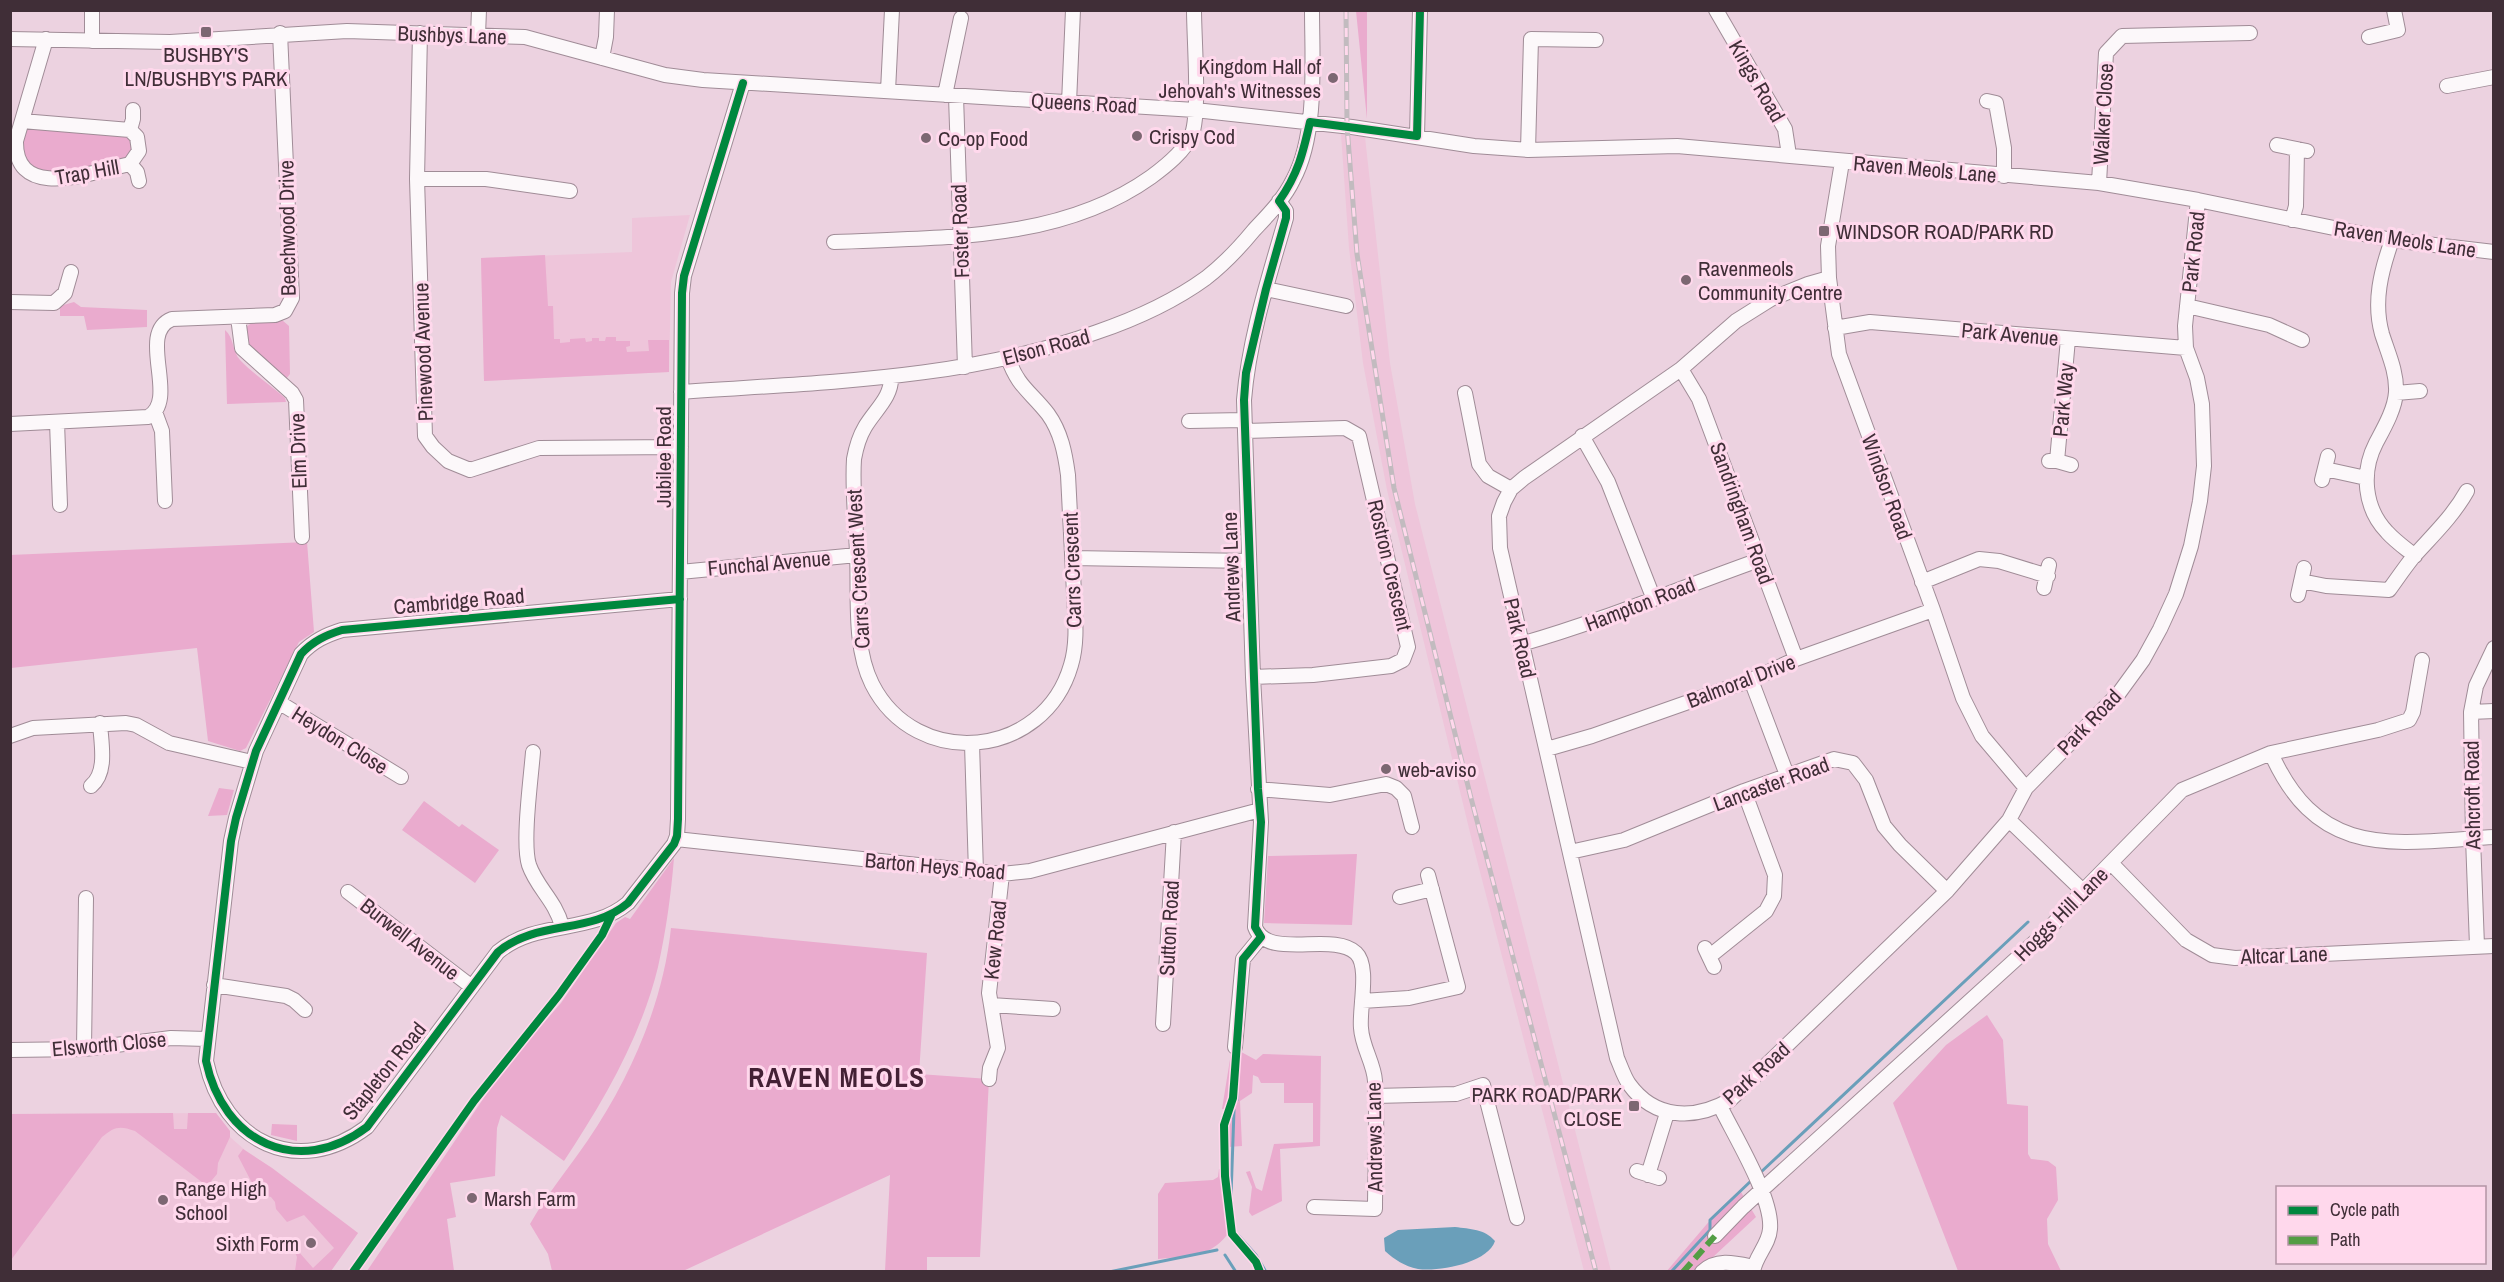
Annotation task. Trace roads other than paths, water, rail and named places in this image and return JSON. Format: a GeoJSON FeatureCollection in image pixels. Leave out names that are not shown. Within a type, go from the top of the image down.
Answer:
{"type":"FeatureCollection","features":[{"type":"Feature","properties":{"kind":"street"},"geometry":{"type":"LineString","coordinates":[[92,10],[92,41]]}},
{"type":"Feature","properties":{"kind":"street"},"geometry":{"type":"LineString","coordinates":[[478,35],[479,10]]}},
{"type":"Feature","properties":{"kind":"street"},"geometry":{"type":"LineString","coordinates":[[602,58],[608,10]]}},
{"type":"Feature","properties":{"kind":"street"},"geometry":{"type":"LineString","coordinates":[[888,91],[892,10]]}},
{"type":"Feature","properties":{"kind":"street"},"geometry":{"type":"LineString","coordinates":[[1068,103],[1073,10]]}},
{"type":"Feature","properties":{"kind":"street"},"geometry":{"type":"LineString","coordinates":[[834,242],[960,236],[1054,222],[1125,193],[1160,171],[1185,145],[1193,131],[1195,110],[1194,10]]}},
{"type":"Feature","properties":{"kind":"street"},"geometry":{"type":"LineString","coordinates":[[1310,122],[1312,10]]}},
{"type":"Feature","properties":{"kind":"street"},"geometry":{"type":"LineString","coordinates":[[1417,136],[1420,10]]}},
{"type":"Feature","properties":{"kind":"street","name":"Kings Road"},"geometry":{"type":"LineString","coordinates":[[1716,10],[1785,129],[1789,155]]}},
{"type":"Feature","properties":{"kind":"street"},"geometry":{"type":"LineString","coordinates":[[2369,37],[2398,30],[2394,10]]}},
{"type":"Feature","properties":{"kind":"street","name":"Foster Road"},"geometry":{"type":"LineString","coordinates":[[961,18],[950,95],[960,236],[965,367]]}},
{"type":"Feature","properties":{"kind":"street","name":"Bushbys Lane"},"geometry":{"type":"LineString","coordinates":[[10,39],[170,42],[280,33],[347,31],[525,37],[665,75],[742,83],[888,91]]}},
{"type":"Feature","properties":{"kind":"street","name":"Beechwood Drive"},"geometry":{"type":"LineString","coordinates":[[155,412],[160,401],[158,336],[160,326],[172,319],[280,314],[288,307],[292,298],[280,33]]}},
{"type":"Feature","properties":{"kind":"street","name":"Pinewood Avenue"},"geometry":{"type":"LineString","coordinates":[[420,33],[417,179],[425,436],[448,461],[470,470],[539,448],[681,447]]}},
{"type":"Feature","properties":{"kind":"street","name":"Walker Close"},"geometry":{"type":"LineString","coordinates":[[2099,183],[2106,53],[2122,36],[2250,33]]}},
{"type":"Feature","properties":{"kind":"street","name":"Trap Hill"},"geometry":{"type":"LineString","coordinates":[[22,121],[130,130],[139,146],[137,156],[130,164],[51,180],[34,176],[22,165],[16,149],[22,121],[46,39]]}},
{"type":"Feature","properties":{"kind":"street"},"geometry":{"type":"LineString","coordinates":[[1528,150],[1531,39],[1596,40]]}},
{"type":"Feature","properties":{"kind":"street"},"geometry":{"type":"LineString","coordinates":[[2447,86],[2493,77]]}},
{"type":"Feature","properties":{"kind":"street","name":"Jubilee Road"},"geometry":{"type":"LineString","coordinates":[[676,839],[682,293],[684,276],[742,83]]}},
{"type":"Feature","properties":{"kind":"street","name":"Queens Road"},"geometry":{"type":"LineString","coordinates":[[888,91],[1195,110],[1352,127]]}},
{"type":"Feature","properties":{"kind":"street"},"geometry":{"type":"LineString","coordinates":[[1988,101],[1996,103],[2004,148],[2004,176]]}},
{"type":"Feature","properties":{"kind":"street","name":"Trap Hill"},"geometry":{"type":"LineString","coordinates":[[130,130],[133,110]]}},
{"type":"Feature","properties":{"kind":"street","name":"Elson Road"},"geometry":{"type":"LineString","coordinates":[[681,392],[891,377],[965,367],[1061,345],[1153,310],[1207,277],[1237,249],[1279,201],[1293,180],[1301,162],[1310,122]]}},
{"type":"Feature","properties":{"kind":"street","name":"Raven Meols Lane"},"geometry":{"type":"LineString","coordinates":[[1352,127],[1474,146],[1528,150],[1677,146],[2099,183],[2198,200],[2392,240],[2493,252]]}},
{"type":"Feature","properties":{"kind":"street"},"geometry":{"type":"LineString","coordinates":[[2277,145],[2302,150],[2296,206],[2292,220]]}},
{"type":"Feature","properties":{"kind":"street","name":"Windsor Road"},"geometry":{"type":"LineString","coordinates":[[1842,162],[1828,246],[1829,278],[1839,354],[1963,698],[1982,736],[2025,788]]}},
{"type":"Feature","properties":{"kind":"street","name":"Trap Hill"},"geometry":{"type":"LineString","coordinates":[[130,164],[137,172],[139,181]]}},
{"type":"Feature","properties":{"kind":"street"},"geometry":{"type":"LineString","coordinates":[[417,179],[486,179],[570,191]]}},
{"type":"Feature","properties":{"kind":"street","name":"Park Road"},"geometry":{"type":"LineString","coordinates":[[1829,278],[1771,299],[1736,321],[1681,369],[1542,464],[1511,489],[1499,516],[1500,548],[1617,1059],[1628,1083],[1640,1097],[1667,1113],[1701,1113],[1730,1100],[1947,891],[2008,820],[2025,788],[2119,693],[2143,660],[2160,630],[2184,571],[2196,526],[2204,466],[2202,404],[2197,378],[2186,348],[2187,306],[2198,200]]}},
{"type":"Feature","properties":{"kind":"street","name":"Andrews Lane"},"geometry":{"type":"LineString","coordinates":[[1279,201],[1286,211],[1286,218],[1246,373],[1245,426],[1249,561],[1261,854],[1255,927],[1261,937],[1274,943],[1342,945],[1350,948],[1360,958],[1362,965],[1362,1036],[1373,1069],[1375,1096],[1375,1209],[1314,1207]]}},
{"type":"Feature","properties":{"kind":"street"},"geometry":{"type":"LineString","coordinates":[[2392,240],[2380,278],[2377,299],[2378,315],[2394,369],[2396,393],[2390,415],[2370,457],[2366,478],[2368,500],[2376,517],[2386,532],[2415,556]]}},
{"type":"Feature","properties":{"kind":"street"},"geometry":{"type":"LineString","coordinates":[[10,302],[54,303],[65,293],[71,272]]}},
{"type":"Feature","properties":{"kind":"street"},"geometry":{"type":"LineString","coordinates":[[1266,289],[1346,306]]}},
{"type":"Feature","properties":{"kind":"street"},"geometry":{"type":"LineString","coordinates":[[2187,306],[2269,325],[2302,340]]}},
{"type":"Feature","properties":{"kind":"street","name":"Elm Drive"},"geometry":{"type":"LineString","coordinates":[[238,317],[242,348],[296,400],[296,507],[302,537]]}},
{"type":"Feature","properties":{"kind":"street","name":"Park Avenue"},"geometry":{"type":"LineString","coordinates":[[1835,328],[1870,321],[2186,348]]}},
{"type":"Feature","properties":{"kind":"street","name":"Park Way"},"geometry":{"type":"LineString","coordinates":[[2059,462],[2068,339]]}},
{"type":"Feature","properties":{"kind":"street","name":"Carrs Crescent"},"geometry":{"type":"LineString","coordinates":[[972,744],[998,739],[1023,728],[1044,711],[1061,690],[1075,647],[1068,475],[1064,451],[1058,430],[1048,414],[1020,385],[1008,358]]}},
{"type":"Feature","properties":{"kind":"street","name":"Sandringham Road"},"geometry":{"type":"LineString","coordinates":[[1681,369],[1699,399],[1796,659]]}},
{"type":"Feature","properties":{"kind":"street","name":"Carrs Crescent West"},"geometry":{"type":"LineString","coordinates":[[891,377],[890,391],[864,429],[857,444],[854,459],[861,648],[868,675],[877,692],[895,714],[917,730],[944,741],[972,744]]}},
{"type":"Feature","properties":{"kind":"street"},"geometry":{"type":"LineString","coordinates":[[2396,393],[2420,391]]}},
{"type":"Feature","properties":{"kind":"street"},"geometry":{"type":"LineString","coordinates":[[1465,393],[1479,464],[1488,476],[1511,489]]}},
{"type":"Feature","properties":{"kind":"street"},"geometry":{"type":"LineString","coordinates":[[10,424],[144,418],[155,412],[162,431],[165,501]]}},
{"type":"Feature","properties":{"kind":"street","name":"Rostron Crescent"},"geometry":{"type":"LineString","coordinates":[[1189,421],[1245,426],[1345,428],[1359,436],[1408,647],[1403,660],[1391,666],[1313,675],[1253,677]]}},
{"type":"Feature","properties":{"kind":"street"},"geometry":{"type":"LineString","coordinates":[[57,422],[60,505]]}},
{"type":"Feature","properties":{"kind":"street"},"geometry":{"type":"LineString","coordinates":[[1582,436],[1608,482],[1653,597]]}},
{"type":"Feature","properties":{"kind":"street"},"geometry":{"type":"LineString","coordinates":[[2325,468],[2366,478]]}},
{"type":"Feature","properties":{"kind":"street"},"geometry":{"type":"LineString","coordinates":[[2298,595],[2303,575],[2326,586],[2389,590],[2458,506],[2469,488]]}},
{"type":"Feature","properties":{"kind":"street","name":"Funchal Avenue"},"geometry":{"type":"LineString","coordinates":[[680,572],[857,555]]}},
{"type":"Feature","properties":{"kind":"street"},"geometry":{"type":"LineString","coordinates":[[1072,558],[1249,561]]}},
{"type":"Feature","properties":{"kind":"street"},"geometry":{"type":"LineString","coordinates":[[1922,582],[1979,559],[1999,561],[2047,576]]}},
{"type":"Feature","properties":{"kind":"street","name":"Hampton Road"},"geometry":{"type":"LineString","coordinates":[[1521,644],[1577,628],[1653,597],[1759,560]]}},
{"type":"Feature","properties":{"kind":"street","name":"Cambridge Road"},"geometry":{"type":"LineString","coordinates":[[280,703],[301,654],[326,635],[342,630],[680,599]]}},
{"type":"Feature","properties":{"kind":"street","name":"Balmoral Drive"},"geometry":{"type":"LineString","coordinates":[[1547,749],[1592,736],[1750,680],[1796,659],[1933,610]]}},
{"type":"Feature","properties":{"kind":"street","name":"Ashcroft Road"},"geometry":{"type":"LineString","coordinates":[[2477,946],[2472,838],[2471,712],[2476,686],[2493,648]]}},
{"type":"Feature","properties":{"kind":"street","name":"Hoggs Hill Lane"},"geometry":{"type":"LineString","coordinates":[[1715,1236],[1761,1191],[2047,931],[2182,790],[2271,753],[2378,730],[2409,720],[2413,712],[2422,660]]}},
{"type":"Feature","properties":{"kind":"street"},"geometry":{"type":"LineString","coordinates":[[1750,680],[1787,775]]}},
{"type":"Feature","properties":{"kind":"street","name":"Stapleton Road"},"geometry":{"type":"LineString","coordinates":[[280,703],[252,762],[231,841],[206,1061],[213,1088],[221,1103],[239,1125],[269,1146],[286,1150],[314,1151],[344,1142],[367,1127],[498,952],[508,944],[536,932],[600,920],[620,910],[628,903],[676,839]]}},
{"type":"Feature","properties":{"kind":"street","name":"Heydon Close"},"geometry":{"type":"LineString","coordinates":[[280,703],[401,777]]}},
{"type":"Feature","properties":{"kind":"street"},"geometry":{"type":"LineString","coordinates":[[2471,712],[2493,711]]}},
{"type":"Feature","properties":{"kind":"street"},"geometry":{"type":"LineString","coordinates":[[92,786],[97,781],[101,764],[100,723]]}},
{"type":"Feature","properties":{"kind":"street"},"geometry":{"type":"LineString","coordinates":[[10,736],[33,728],[100,723],[136,725],[169,742],[252,762]]}},
{"type":"Feature","properties":{"kind":"street"},"geometry":{"type":"LineString","coordinates":[[972,744],[976,872]]}},
{"type":"Feature","properties":{"kind":"street"},"geometry":{"type":"LineString","coordinates":[[533,752],[528,860],[535,876],[558,910],[562,926]]}},
{"type":"Feature","properties":{"kind":"street"},"geometry":{"type":"LineString","coordinates":[[2271,753],[2279,772],[2308,810],[2338,831],[2353,837],[2391,843],[2493,837]]}},
{"type":"Feature","properties":{"kind":"street","name":"Lancaster Road"},"geometry":{"type":"LineString","coordinates":[[1570,852],[1624,840],[1744,791],[1834,759],[1853,764],[1866,780],[1884,826],[1947,891]]}},
{"type":"Feature","properties":{"kind":"street"},"geometry":{"type":"LineString","coordinates":[[1258,789],[1330,795],[1386,784],[1396,788],[1404,796],[1412,827]]}},
{"type":"Feature","properties":{"kind":"street"},"geometry":{"type":"LineString","coordinates":[[1710,957],[1766,911],[1774,896],[1775,875],[1744,791]]}},
{"type":"Feature","properties":{"kind":"street","name":"Barton Heys Road"},"geometry":{"type":"LineString","coordinates":[[676,839],[1002,874],[1030,871],[1260,810]]}},
{"type":"Feature","properties":{"kind":"street"},"geometry":{"type":"LineString","coordinates":[[2008,820],[2083,891]]}},
{"type":"Feature","properties":{"kind":"street","name":"Sutton Road"},"geometry":{"type":"LineString","coordinates":[[1163,1024],[1174,832]]}},
{"type":"Feature","properties":{"kind":"street","name":"Altcar Lane"},"geometry":{"type":"LineString","coordinates":[[2111,863],[2186,940],[2211,955],[2235,958],[2493,946]]}},
{"type":"Feature","properties":{"kind":"street","name":"Kew Road"},"geometry":{"type":"LineString","coordinates":[[989,1079],[990,1068],[998,1048],[989,993],[1002,874]]}},
{"type":"Feature","properties":{"kind":"street"},"geometry":{"type":"LineString","coordinates":[[1362,1001],[1409,998],[1458,987],[1428,875]]}},
{"type":"Feature","properties":{"kind":"street"},"geometry":{"type":"LineString","coordinates":[[1400,897],[1432,889]]}},
{"type":"Feature","properties":{"kind":"street","name":"Burwell Avenue"},"geometry":{"type":"LineString","coordinates":[[348,892],[472,987]]}},
{"type":"Feature","properties":{"kind":"street"},"geometry":{"type":"LineString","coordinates":[[84,1049],[86,898]]}},
{"type":"Feature","properties":{"kind":"street"},"geometry":{"type":"LineString","coordinates":[[1235,1047],[1244,959],[1261,937]]}},
{"type":"Feature","properties":{"kind":"street"},"geometry":{"type":"LineString","coordinates":[[214,985],[286,996],[304,1010]]}},
{"type":"Feature","properties":{"kind":"street","name":"Kew Road"},"geometry":{"type":"LineString","coordinates":[[991,1005],[1053,1009]]}},
{"type":"Feature","properties":{"kind":"street","name":"Elsworth Close"},"geometry":{"type":"LineString","coordinates":[[10,1050],[84,1049],[171,1038],[207,1039]]}},
{"type":"Feature","properties":{"kind":"street"},"geometry":{"type":"LineString","coordinates":[[1375,1096],[1456,1094],[1483,1085],[1517,1218]]}},
{"type":"Feature","properties":{"kind":"street"},"geometry":{"type":"LineString","coordinates":[[1702,1272],[1714,1263],[1731,1262],[1753,1269],[1767,1243],[1770,1230],[1770,1219],[1761,1191],[1720,1106]]}},
{"type":"Feature","properties":{"kind":"street"},"geometry":{"type":"LineString","coordinates":[[1648,1175],[1667,1113]]}},
{"type":"Feature","properties":{"kind":"water"},"geometry":{"type":"Polygon","coordinates":[[[1455,1227],[1482,1232],[1495,1241],[1491,1249],[1473,1260],[1450,1267],[1427,1270],[1408,1266],[1385,1251],[1384,1238],[1398,1230],[1455,1227]]]}},
{"type":"Feature","properties":{"kind":"waterway"},"geometry":{"type":"LineString","coordinates":[[1760,1173],[2028,922]]}},
{"type":"Feature","properties":{"kind":"waterway"},"geometry":{"type":"LineString","coordinates":[[1237,1100],[1238,1049]]}},
{"type":"Feature","properties":{"kind":"waterway"},"geometry":{"type":"LineString","coordinates":[[1234,1110],[1231,1196],[1234,1224]]}},
{"type":"Feature","properties":{"kind":"waterway"},"geometry":{"type":"LineString","coordinates":[[1671,1272],[1710,1230],[1710,1220],[1753,1179]]}},
{"type":"Feature","properties":{"kind":"waterway"},"geometry":{"type":"LineString","coordinates":[[1238,1235],[1256,1255],[1266,1272]]}},
{"type":"Feature","properties":{"kind":"waterway"},"geometry":{"type":"LineString","coordinates":[[1109,1272],[1217,1250]]}},
{"type":"Feature","properties":{"kind":"waterway"},"geometry":{"type":"LineString","coordinates":[[1225,1255],[1236,1272]]}},
{"type":"Feature","properties":{"kind":"railway"},"geometry":{"type":"LineString","coordinates":[[1346,10],[1347,126],[1357,254],[1394,488],[1471,798],[1596,1272]]}},
{"type":"Feature","properties":{"kind":"place","name":"BUSHBY'S LN/BUSHBY'S PARK"},"geometry":{"type":"Point","coordinates":[206,32]}},
{"type":"Feature","properties":{"kind":"place","name":"Kingdom Hall of Jehovah's Witnesses"},"geometry":{"type":"Point","coordinates":[1333,78]}},
{"type":"Feature","properties":{"kind":"place","name":"Crispy Cod"},"geometry":{"type":"Point","coordinates":[1137,136]}},
{"type":"Feature","properties":{"kind":"place","name":"Co-op Food"},"geometry":{"type":"Point","coordinates":[926,138]}},
{"type":"Feature","properties":{"kind":"place","name":"WINDSOR ROAD/PARK RD"},"geometry":{"type":"Point","coordinates":[1824,231]}},
{"type":"Feature","properties":{"kind":"place","name":"Ravenmeols Community Centre"},"geometry":{"type":"Point","coordinates":[1686,280]}},
{"type":"Feature","properties":{"kind":"place","name":"web-aviso"},"geometry":{"type":"Point","coordinates":[1386,769]}},
{"type":"Feature","properties":{"kind":"place","name":"PARK ROAD/PARK CLOSE"},"geometry":{"type":"Point","coordinates":[1634,1106]}},
{"type":"Feature","properties":{"kind":"place","name":"Marsh Farm"},"geometry":{"type":"Point","coordinates":[472,1198]}},
{"type":"Feature","properties":{"kind":"place","name":"Range High School"},"geometry":{"type":"Point","coordinates":[163,1200]}},
{"type":"Feature","properties":{"kind":"place","name":"Sixth Form"},"geometry":{"type":"Point","coordinates":[311,1243]}},
{"type":"Feature","properties":{"kind":"district","name":"RAVEN MEOLS"},"geometry":{"type":"Point","coordinates":[837,1077]}}]}
